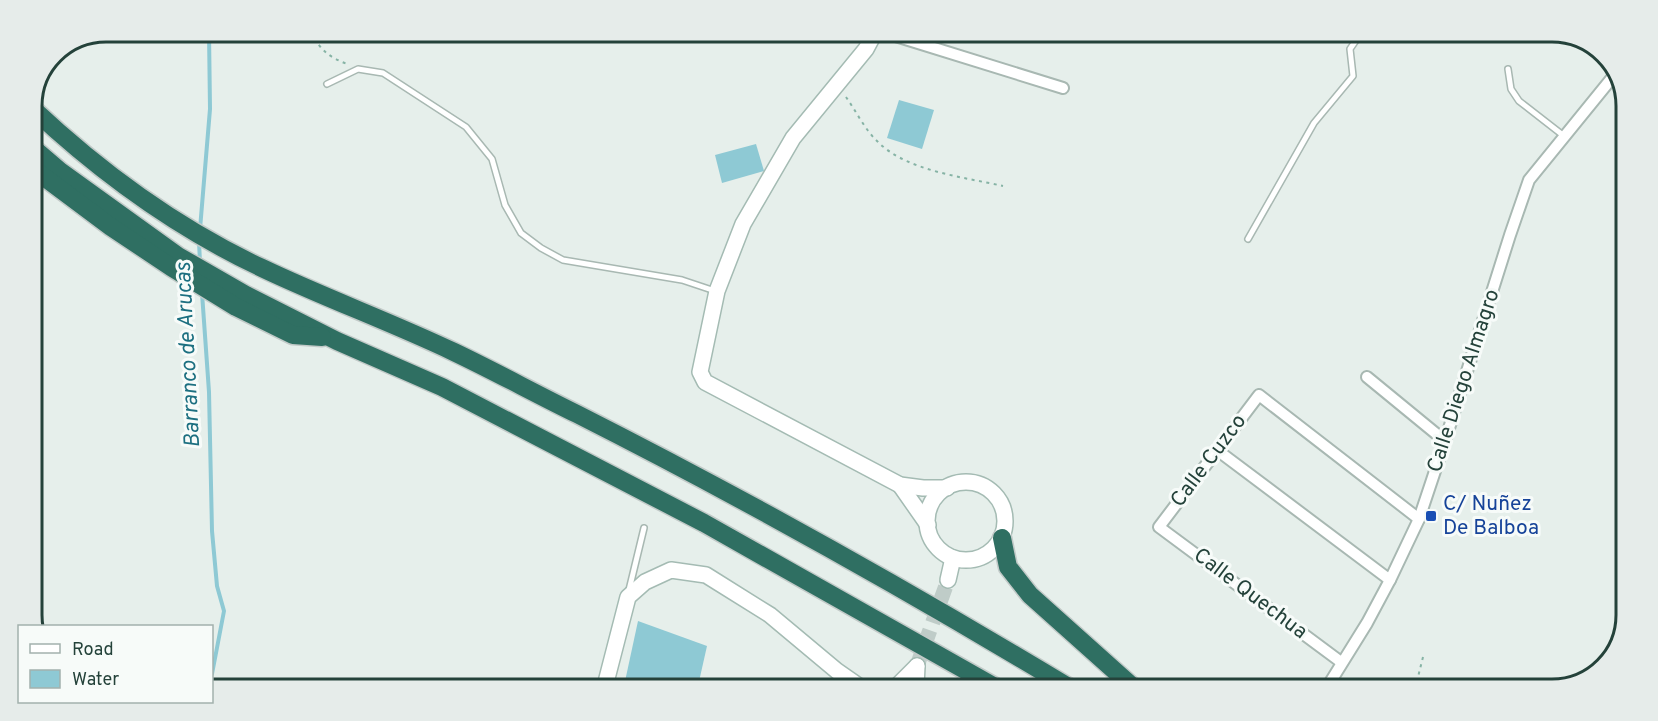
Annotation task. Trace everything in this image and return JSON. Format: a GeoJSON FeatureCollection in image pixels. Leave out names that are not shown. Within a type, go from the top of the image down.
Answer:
{"type":"FeatureCollection","features":[{"type":"Feature","properties":{"kind":"highway"},"geometry":{"type":"LineString","coordinates":[[42,117],[112,178],[180,224],[260,267],[454,352],[708,482],[959,621],[1055,679]]}},
{"type":"Feature","properties":{"kind":"highway"},"geometry":{"type":"LineString","coordinates":[[42,159],[58,179]]}},
{"type":"Feature","properties":{"kind":"highway"},"geometry":{"type":"LineString","coordinates":[[42,172],[58,179],[178,256],[246,295],[334,339],[442,387],[704,523],[981,679]]}},
{"type":"Feature","properties":{"kind":"highway"},"geometry":{"type":"LineString","coordinates":[[1002,538],[1008,567],[1030,595],[1124,679]]}},
{"type":"Feature","properties":{"kind":"street"},"geometry":{"type":"LineString","coordinates":[[870,42],[793,138],[743,224],[717,291],[701,357],[700,372],[705,382],[900,485],[947,488]]}},
{"type":"Feature","properties":{"kind":"street"},"geometry":{"type":"LineString","coordinates":[[915,42],[1064,88]]}},
{"type":"Feature","properties":{"kind":"street","name":"Calle Diego Almagro"},"geometry":{"type":"LineString","coordinates":[[1332,679],[1367,623],[1419,519],[1529,180],[1610,80]]}},
{"type":"Feature","properties":{"kind":"street"},"geometry":{"type":"LineString","coordinates":[[1367,378],[1445,441]]}},
{"type":"Feature","properties":{"kind":"street","name":"Calle Cuzco"},"geometry":{"type":"LineString","coordinates":[[1159,526],[1259,395],[1419,519]]}},
{"type":"Feature","properties":{"kind":"street"},"geometry":{"type":"LineString","coordinates":[[1217,450],[1390,580]]}},
{"type":"Feature","properties":{"kind":"street"},"geometry":{"type":"LineString","coordinates":[[958,483],[982,486],[993,493],[1000,502],[1005,514],[1002,538],[986,555],[964,560],[953,558],[943,552],[930,535],[928,514],[938,495],[947,488],[958,483]]}},
{"type":"Feature","properties":{"kind":"street"},"geometry":{"type":"LineString","coordinates":[[900,485],[928,525]]}},
{"type":"Feature","properties":{"kind":"street","name":"Calle Quechua"},"geometry":{"type":"LineString","coordinates":[[1159,526],[1341,662]]}},
{"type":"Feature","properties":{"kind":"street"},"geometry":{"type":"LineString","coordinates":[[948,580],[953,558]]}},
{"type":"Feature","properties":{"kind":"street"},"geometry":{"type":"LineString","coordinates":[[607,679],[628,597],[645,582],[671,570],[706,575],[770,615],[849,679]]}},
{"type":"Feature","properties":{"kind":"street"},"geometry":{"type":"LineString","coordinates":[[904,679],[917,666],[916,679]]}},
{"type":"Feature","properties":{"kind":"street"},"geometry":{"type":"LineString","coordinates":[[837,670],[842,679]]}},
{"type":"Feature","properties":{"kind":"lane"},"geometry":{"type":"LineString","coordinates":[[1248,239],[1314,123],[1353,76],[1350,49],[1355,42]]}},
{"type":"Feature","properties":{"kind":"lane"},"geometry":{"type":"LineString","coordinates":[[327,84],[358,69],[383,74],[466,127],[492,159],[505,205],[521,233],[541,248],[563,260],[682,280],[717,291]]}},
{"type":"Feature","properties":{"kind":"lane"},"geometry":{"type":"LineString","coordinates":[[1508,69],[1511,89],[1519,101],[1564,136]]}},
{"type":"Feature","properties":{"kind":"lane"},"geometry":{"type":"LineString","coordinates":[[628,597],[644,528]]}},
{"type":"Feature","properties":{"kind":"path"},"geometry":{"type":"LineString","coordinates":[[316,42],[334,59],[358,69]]}},
{"type":"Feature","properties":{"kind":"path"},"geometry":{"type":"LineString","coordinates":[[837,84],[876,141],[894,156],[924,167],[1003,186]]}},
{"type":"Feature","properties":{"kind":"path"},"geometry":{"type":"LineString","coordinates":[[1418,679],[1424,653]]}},
{"type":"Feature","properties":{"kind":"water"},"geometry":{"type":"Polygon","coordinates":[[[899,100],[934,110],[922,149],[887,138],[899,100]]]}},
{"type":"Feature","properties":{"kind":"water"},"geometry":{"type":"Polygon","coordinates":[[[756,144],[764,171],[722,183],[715,155],[756,144]]]}},
{"type":"Feature","properties":{"kind":"water"},"geometry":{"type":"Polygon","coordinates":[[[638,621],[707,646],[700,679],[626,679],[638,621]]]}},
{"type":"Feature","properties":{"kind":"waterway","name":"Barranco de Arucas"},"geometry":{"type":"LineString","coordinates":[[200,229],[210,109],[209,42]]}},
{"type":"Feature","properties":{"kind":"waterway","name":"Barranco de Arucas"},"geometry":{"type":"LineString","coordinates":[[199,242],[200,262]]}},
{"type":"Feature","properties":{"kind":"waterway","name":"Barranco de Arucas"},"geometry":{"type":"LineString","coordinates":[[202,293],[209,392],[212,531],[217,586],[224,611],[213,669]]}},
{"type":"Feature","properties":{"kind":"tunnel"},"geometry":{"type":"LineString","coordinates":[[917,666],[948,580]]}},
{"type":"Feature","properties":{"kind":"place","name":"C/ Nuñez De Balboa"},"geometry":{"type":"Point","coordinates":[1431,516]}}]}
